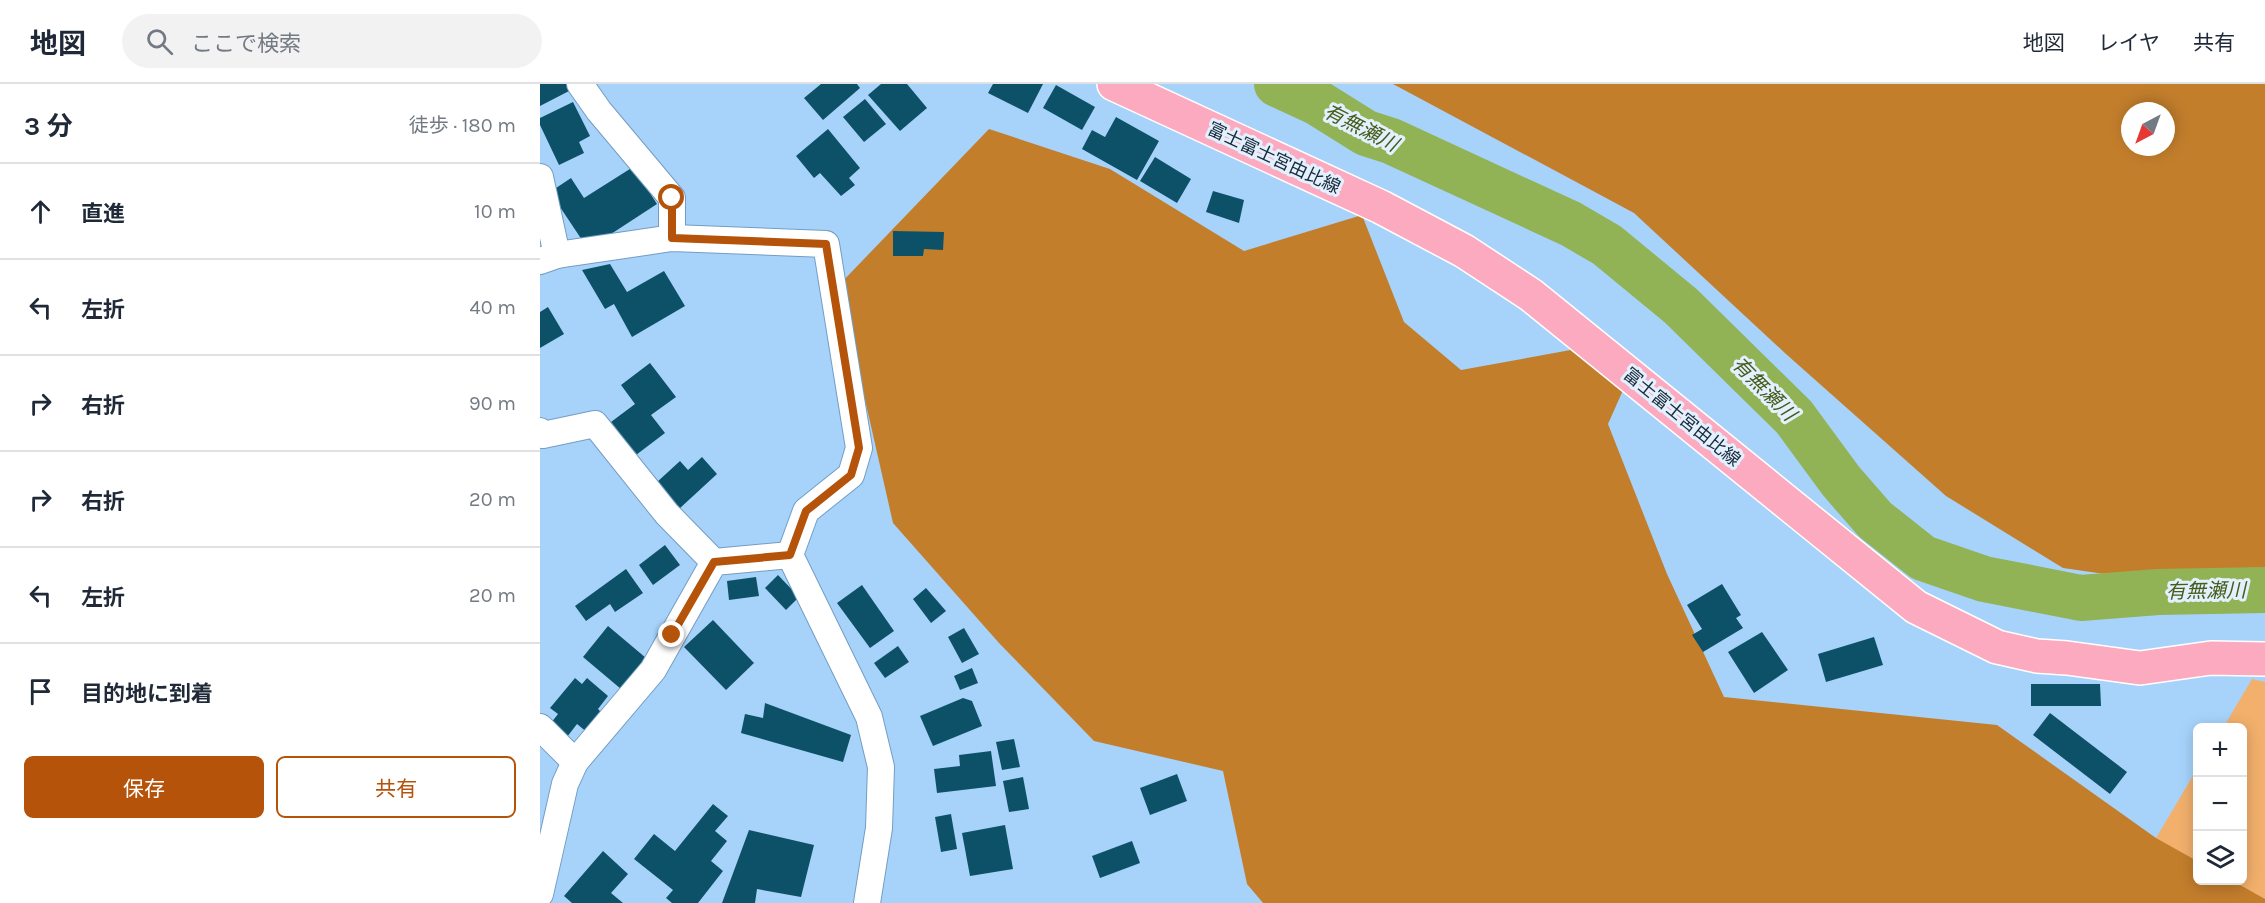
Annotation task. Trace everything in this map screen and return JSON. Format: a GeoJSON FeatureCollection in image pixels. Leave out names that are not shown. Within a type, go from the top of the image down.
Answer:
{"type":"FeatureCollection","features":[{"type":"Feature","properties":{"kind":"main road","name":"富士富士宮由比線"},"geometry":{"type":"LineString","coordinates":[[1114,84],[1381,207],[1464,251],[1531,295],[1916,607],[1996,647],[2037,656],[2140,668],[2211,658],[2265,659]]}},
{"type":"Feature","properties":{"kind":"street"},"geometry":{"type":"LineString","coordinates":[[580,84],[599,111],[672,198],[672,238]]}},
{"type":"Feature","properties":{"kind":"street"},"geometry":{"type":"LineString","coordinates":[[540,177],[549,258],[672,238],[826,244],[859,448],[851,475],[806,511],[790,555],[869,717],[881,767],[879,828],[867,903]]}},
{"type":"Feature","properties":{"kind":"street"},"geometry":{"type":"LineString","coordinates":[[540,431],[543,435],[595,424],[667,514],[714,562]]}},
{"type":"Feature","properties":{"kind":"street"},"geometry":{"type":"LineString","coordinates":[[714,562],[790,555]]}},
{"type":"Feature","properties":{"kind":"street"},"geometry":{"type":"LineString","coordinates":[[540,894],[565,784],[575,762],[653,670],[714,562]]}},
{"type":"Feature","properties":{"kind":"street"},"geometry":{"type":"LineString","coordinates":[[540,727],[575,762]]}},
{"type":"Feature","properties":{"kind":"shaded area"},"geometry":{"type":"Polygon","coordinates":[[[1393,84],[2265,84],[2265,597],[2063,568],[1946,496],[1786,354],[1634,213],[1393,84]]]}},
{"type":"Feature","properties":{"kind":"shaded area"},"geometry":{"type":"Polygon","coordinates":[[[989,129],[1110,169],[1244,251],[1362,215],[1404,322],[1461,370],[1576,349],[1624,388],[1608,424],[1667,574],[1724,697],[1997,725],[2156,838],[2193,859],[2193,885],[2240,885],[2265,899],[2265,903],[1263,903],[1247,884],[1223,771],[1094,741],[999,643],[893,523],[839,285],[989,129]]]}},
{"type":"Feature","properties":{"kind":"shaded area"},"geometry":{"type":"Polygon","coordinates":[[[2252,679],[2265,682],[2265,903],[2232,885],[2247,885],[2247,723],[2226,723],[2252,679]]]}},
{"type":"Feature","properties":{"kind":"shaded area"},"geometry":{"type":"Polygon","coordinates":[[[2193,776],[2193,861],[2156,838],[2193,776]]]}},
{"type":"Feature","properties":{"kind":"building"},"geometry":{"type":"Polygon","coordinates":[[[540,84],[568,84],[571,90],[540,106],[540,84]]]}},
{"type":"Feature","properties":{"kind":"building"},"geometry":{"type":"Polygon","coordinates":[[[821,84],[857,84],[860,88],[823,120],[804,98],[821,84]]]}},
{"type":"Feature","properties":{"kind":"building"},"geometry":{"type":"Polygon","coordinates":[[[881,84],[907,84],[927,108],[900,131],[868,95],[881,84]]]}},
{"type":"Feature","properties":{"kind":"building"},"geometry":{"type":"Polygon","coordinates":[[[993,84],[1043,84],[1028,113],[988,93],[993,84]]]}},
{"type":"Feature","properties":{"kind":"building"},"geometry":{"type":"Polygon","coordinates":[[[1056,85],[1095,107],[1082,130],[1043,108],[1056,85]]]}},
{"type":"Feature","properties":{"kind":"building"},"geometry":{"type":"Polygon","coordinates":[[[865,99],[886,124],[864,142],[843,117],[865,99]]]}},
{"type":"Feature","properties":{"kind":"building"},"geometry":{"type":"Polygon","coordinates":[[[573,102],[590,136],[579,142],[584,153],[559,165],[540,125],[540,118],[573,102]]]}},
{"type":"Feature","properties":{"kind":"building"},"geometry":{"type":"Polygon","coordinates":[[[1116,117],[1159,141],[1137,180],[1082,149],[1092,130],[1105,137],[1116,117]]]}},
{"type":"Feature","properties":{"kind":"building"},"geometry":{"type":"Polygon","coordinates":[[[828,129],[860,168],[849,178],[855,185],[841,196],[820,173],[814,178],[796,156],[828,129]]]}},
{"type":"Feature","properties":{"kind":"building"},"geometry":{"type":"Polygon","coordinates":[[[1155,157],[1191,179],[1177,203],[1140,181],[1155,157]]]}},
{"type":"Feature","properties":{"kind":"building"},"geometry":{"type":"Polygon","coordinates":[[[633,167],[657,204],[588,249],[550,192],[571,178],[584,198],[633,167]]]}},
{"type":"Feature","properties":{"kind":"building"},"geometry":{"type":"Polygon","coordinates":[[[1213,191],[1244,200],[1239,223],[1206,212],[1213,191]]]}},
{"type":"Feature","properties":{"kind":"building"},"geometry":{"type":"Polygon","coordinates":[[[893,231],[944,232],[943,250],[924,249],[923,256],[893,256],[893,231]]]}},
{"type":"Feature","properties":{"kind":"building"},"geometry":{"type":"Polygon","coordinates":[[[610,264],[627,292],[664,271],[685,306],[632,337],[614,304],[605,309],[582,270],[610,264]]]}},
{"type":"Feature","properties":{"kind":"building"},"geometry":{"type":"Polygon","coordinates":[[[548,307],[564,334],[540,348],[540,312],[548,307]]]}},
{"type":"Feature","properties":{"kind":"building"},"geometry":{"type":"Polygon","coordinates":[[[650,363],[676,397],[651,415],[665,433],[636,455],[611,422],[635,404],[621,385],[650,363]]]}},
{"type":"Feature","properties":{"kind":"building"},"geometry":{"type":"Polygon","coordinates":[[[702,457],[717,474],[679,509],[656,483],[680,461],[688,470],[702,457]]]}},
{"type":"Feature","properties":{"kind":"building"},"geometry":{"type":"Polygon","coordinates":[[[665,545],[680,565],[653,585],[639,565],[665,545]]]}},
{"type":"Feature","properties":{"kind":"building"},"geometry":{"type":"Polygon","coordinates":[[[626,569],[643,593],[615,612],[610,604],[586,621],[575,606],[626,569]]]}},
{"type":"Feature","properties":{"kind":"building"},"geometry":{"type":"Polygon","coordinates":[[[778,575],[799,597],[786,610],[765,588],[778,575]]]}},
{"type":"Feature","properties":{"kind":"building"},"geometry":{"type":"Polygon","coordinates":[[[756,577],[759,596],[729,600],[727,581],[756,577]]]}},
{"type":"Feature","properties":{"kind":"building"},"geometry":{"type":"Polygon","coordinates":[[[1722,584],[1741,615],[1736,618],[1743,628],[1703,652],[1692,635],[1702,629],[1687,605],[1722,584]]]}},
{"type":"Feature","properties":{"kind":"building"},"geometry":{"type":"Polygon","coordinates":[[[862,585],[894,631],[870,648],[837,603],[862,585]]]}},
{"type":"Feature","properties":{"kind":"building"},"geometry":{"type":"Polygon","coordinates":[[[926,588],[946,611],[931,623],[913,599],[926,588]]]}},
{"type":"Feature","properties":{"kind":"building"},"geometry":{"type":"Polygon","coordinates":[[[713,620],[754,663],[726,690],[684,647],[713,620]]]}},
{"type":"Feature","properties":{"kind":"building"},"geometry":{"type":"Polygon","coordinates":[[[608,626],[646,658],[621,689],[583,657],[608,626]]]}},
{"type":"Feature","properties":{"kind":"building"},"geometry":{"type":"Polygon","coordinates":[[[964,628],[979,654],[962,663],[948,637],[964,628]]]}},
{"type":"Feature","properties":{"kind":"building"},"geometry":{"type":"Polygon","coordinates":[[[1762,632],[1788,670],[1754,693],[1728,652],[1762,632]]]}},
{"type":"Feature","properties":{"kind":"building"},"geometry":{"type":"Polygon","coordinates":[[[1874,637],[1883,665],[1826,682],[1818,654],[1874,637]]]}},
{"type":"Feature","properties":{"kind":"building"},"geometry":{"type":"Polygon","coordinates":[[[898,646],[909,662],[885,678],[874,663],[898,646]]]}},
{"type":"Feature","properties":{"kind":"building"},"geometry":{"type":"Polygon","coordinates":[[[972,668],[978,683],[960,690],[954,676],[972,668]]]}},
{"type":"Feature","properties":{"kind":"building"},"geometry":{"type":"Polygon","coordinates":[[[575,678],[582,684],[587,678],[608,696],[598,709],[603,714],[588,733],[577,724],[567,737],[551,723],[558,714],[550,708],[575,678]]]}},
{"type":"Feature","properties":{"kind":"building"},"geometry":{"type":"Polygon","coordinates":[[[2031,684],[2100,684],[2101,706],[2031,706],[2031,684]]]}},
{"type":"Feature","properties":{"kind":"building"},"geometry":{"type":"Polygon","coordinates":[[[963,698],[972,701],[982,726],[933,746],[920,716],[963,698]]]}},
{"type":"Feature","properties":{"kind":"building"},"geometry":{"type":"Polygon","coordinates":[[[765,703],[851,735],[843,762],[741,733],[745,714],[763,718],[765,703]]]}},
{"type":"Feature","properties":{"kind":"building"},"geometry":{"type":"Polygon","coordinates":[[[2050,713],[2127,772],[2110,794],[2033,735],[2050,713]]]}},
{"type":"Feature","properties":{"kind":"building"},"geometry":{"type":"Polygon","coordinates":[[[1014,739],[1020,767],[1002,770],[996,742],[1014,739]]]}},
{"type":"Feature","properties":{"kind":"building"},"geometry":{"type":"Polygon","coordinates":[[[991,751],[996,786],[937,793],[934,769],[960,766],[959,755],[991,751]]]}},
{"type":"Feature","properties":{"kind":"building"},"geometry":{"type":"Polygon","coordinates":[[[1177,774],[1187,801],[1150,815],[1140,788],[1177,774]]]}},
{"type":"Feature","properties":{"kind":"building"},"geometry":{"type":"Polygon","coordinates":[[[1023,777],[1029,809],[1009,812],[1003,781],[1023,777]]]}},
{"type":"Feature","properties":{"kind":"building"},"geometry":{"type":"Polygon","coordinates":[[[713,804],[728,816],[715,831],[727,841],[711,861],[723,871],[698,903],[672,903],[666,898],[673,890],[634,859],[654,834],[675,851],[713,804]]]}},
{"type":"Feature","properties":{"kind":"building"},"geometry":{"type":"Polygon","coordinates":[[[951,814],[957,849],[941,852],[935,817],[951,814]]]}},
{"type":"Feature","properties":{"kind":"building"},"geometry":{"type":"Polygon","coordinates":[[[1005,825],[1013,869],[970,876],[962,833],[1005,825]]]}},
{"type":"Feature","properties":{"kind":"building"},"geometry":{"type":"Polygon","coordinates":[[[749,830],[814,845],[801,897],[757,889],[755,903],[722,903],[749,830]]]}},
{"type":"Feature","properties":{"kind":"building"},"geometry":{"type":"Polygon","coordinates":[[[1132,841],[1140,863],[1100,878],[1092,856],[1132,841]]]}},
{"type":"Feature","properties":{"kind":"building"},"geometry":{"type":"Polygon","coordinates":[[[603,851],[628,874],[611,893],[623,903],[572,903],[564,896],[603,851]]]}},
{"type":"Feature","properties":{"kind":"waterway","name":"有無瀬川"},"geometry":{"type":"LineString","coordinates":[[1277,84],[1318,103],[1366,133],[1391,141],[1571,224],[1607,245],[1681,306],[1794,417],[1841,481],[1875,520],[1923,558],[1984,579],[2081,598],[2158,592],[2265,590]]}},
{"type":"Feature","properties":{"kind":"route"},"geometry":{"type":"LineString","coordinates":[[672,198],[672,238],[826,244],[859,448],[851,475],[806,511],[790,555],[714,562],[672,635]]}}]}
